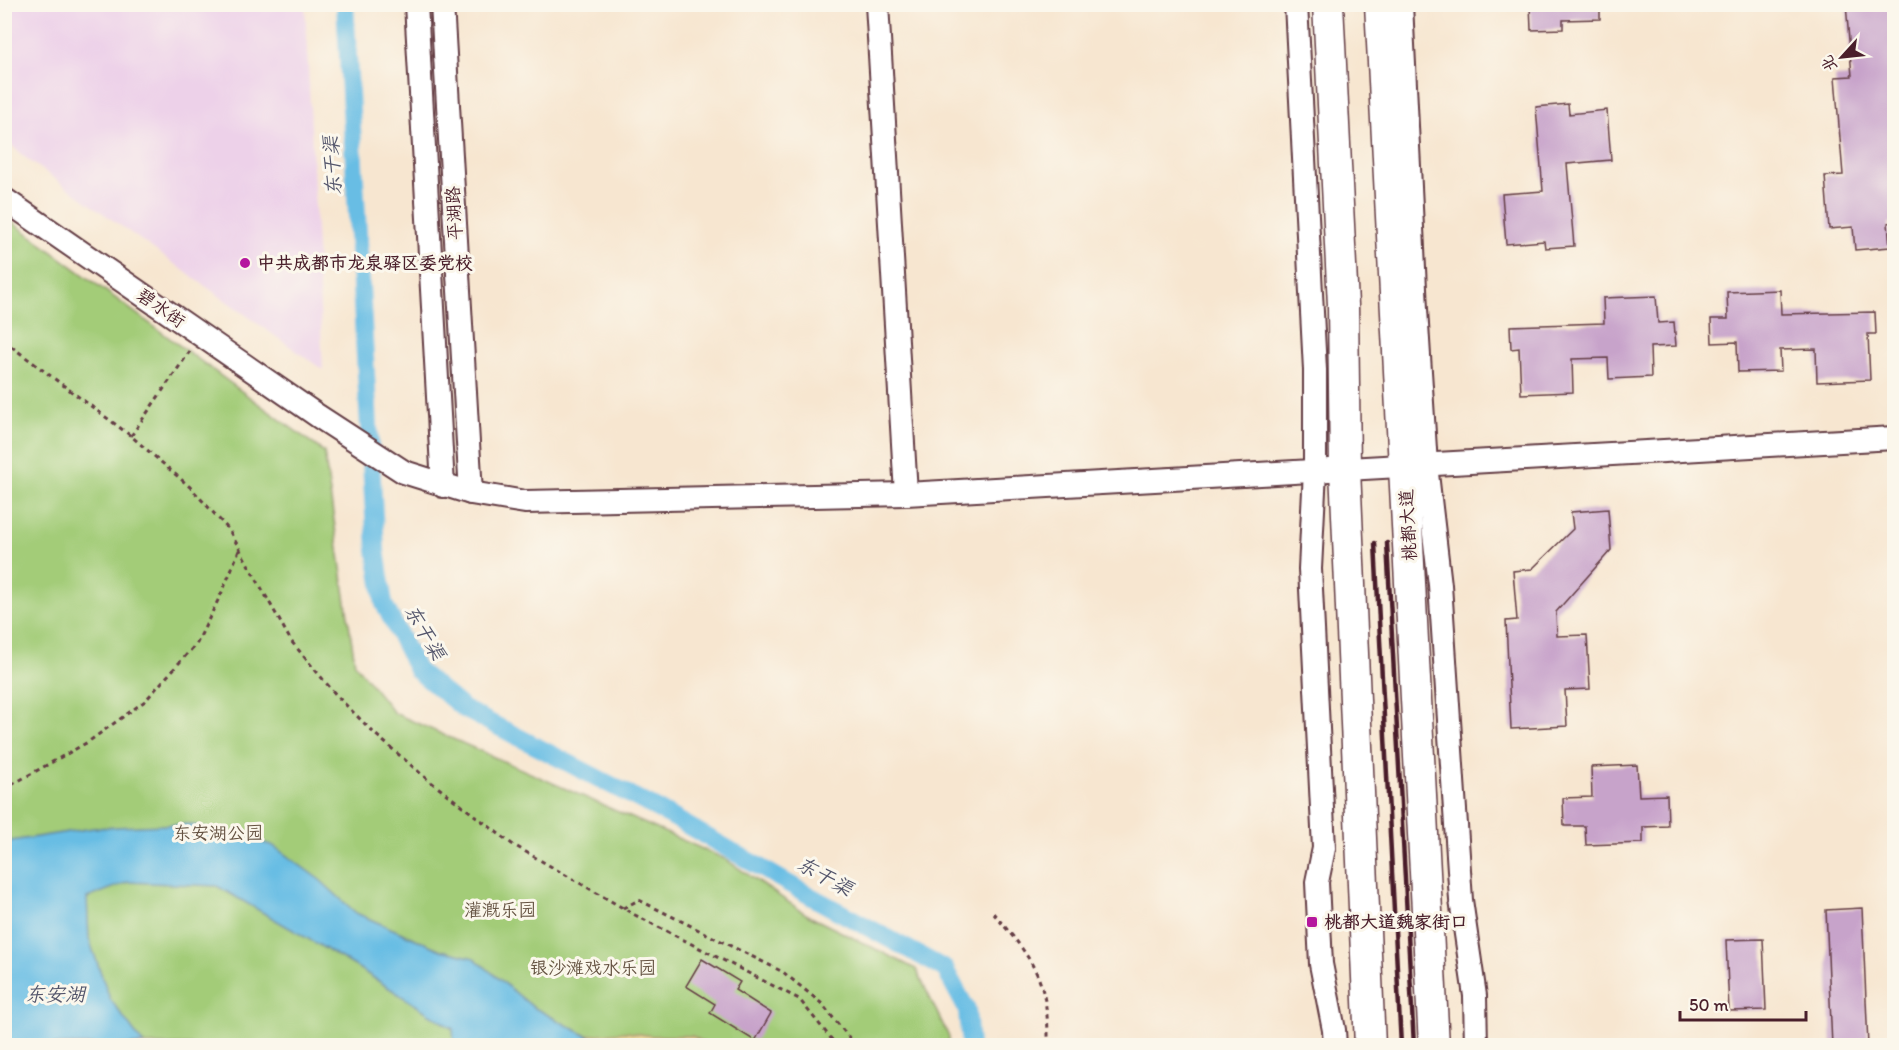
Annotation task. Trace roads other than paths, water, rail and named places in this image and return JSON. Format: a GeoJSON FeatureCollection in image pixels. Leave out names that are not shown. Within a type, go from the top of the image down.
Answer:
{"type":"FeatureCollection","features":[{"type":"Feature","properties":{"kind":"main road"},"geometry":{"type":"LineString","coordinates":[[1328,4],[1343,305],[1346,469],[1370,1046]]}},
{"type":"Feature","properties":{"kind":"main road","name":"桃都大道"},"geometry":{"type":"LineString","coordinates":[[1380,4],[1415,466],[1434,1046]]}},
{"type":"Feature","properties":{"kind":"street","name":"平湖路"},"geometry":{"type":"LineString","coordinates":[[416,4],[443,486]]}},
{"type":"Feature","properties":{"kind":"street","name":"平湖路"},"geometry":{"type":"LineString","coordinates":[[442,4],[471,493]]}},
{"type":"Feature","properties":{"kind":"street"},"geometry":{"type":"LineString","coordinates":[[877,4],[906,494]]}},
{"type":"Feature","properties":{"kind":"street"},"geometry":{"type":"LineString","coordinates":[[1296,4],[1314,370],[1315,471],[1310,569],[1324,848],[1317,882],[1321,964],[1335,1046]]}},
{"type":"Feature","properties":{"kind":"street"},"geometry":{"type":"LineString","coordinates":[[1401,4],[1416,309],[1415,466],[1440,585],[1461,900],[1475,996],[1476,1046]]}},
{"type":"Feature","properties":{"kind":"street","name":"碧水街"},"geometry":{"type":"LineString","coordinates":[[4,199],[318,416],[404,472],[471,493],[525,502],[906,494],[1894,438]]}},
{"type":"Feature","properties":{"kind":"water","name":"东安湖"},"geometry":{"type":"Polygon","coordinates":[[[189,824],[272,845],[320,880],[356,913],[441,950],[474,958],[533,1007],[604,1045],[454,1045],[453,1029],[355,966],[217,886],[128,882],[87,898],[89,939],[110,999],[144,1045],[5,1045],[5,842],[93,828],[189,824]]]}},
{"type":"Feature","properties":{"kind":"waterway","name":"东干渠"},"geometry":{"type":"LineString","coordinates":[[345,4],[376,550],[384,604],[417,670],[464,709],[669,815],[812,897],[945,969],[967,1010],[970,1046]]}},
{"type":"Feature","properties":{"kind":"railway"},"geometry":{"type":"LineString","coordinates":[[1375,543],[1401,1046]]}},
{"type":"Feature","properties":{"kind":"railway"},"geometry":{"type":"LineString","coordinates":[[1387,543],[1414,1046]]}},
{"type":"Feature","properties":{"kind":"place","name":"中共成都市龙泉驿区委党校"},"geometry":{"type":"Point","coordinates":[245,263]}},
{"type":"Feature","properties":{"kind":"place","name":"桃都大道魏家街口"},"geometry":{"type":"Point","coordinates":[1312,922]}},
{"type":"Feature","properties":{"kind":"park label","name":"东安湖公园"},"geometry":{"type":"Point","coordinates":[218,833]}},
{"type":"Feature","properties":{"kind":"park label","name":"灌溉乐园"},"geometry":{"type":"Point","coordinates":[500,910]}},
{"type":"Feature","properties":{"kind":"park label","name":"银沙滩戏水乐园"},"geometry":{"type":"Point","coordinates":[593,968]}}]}
